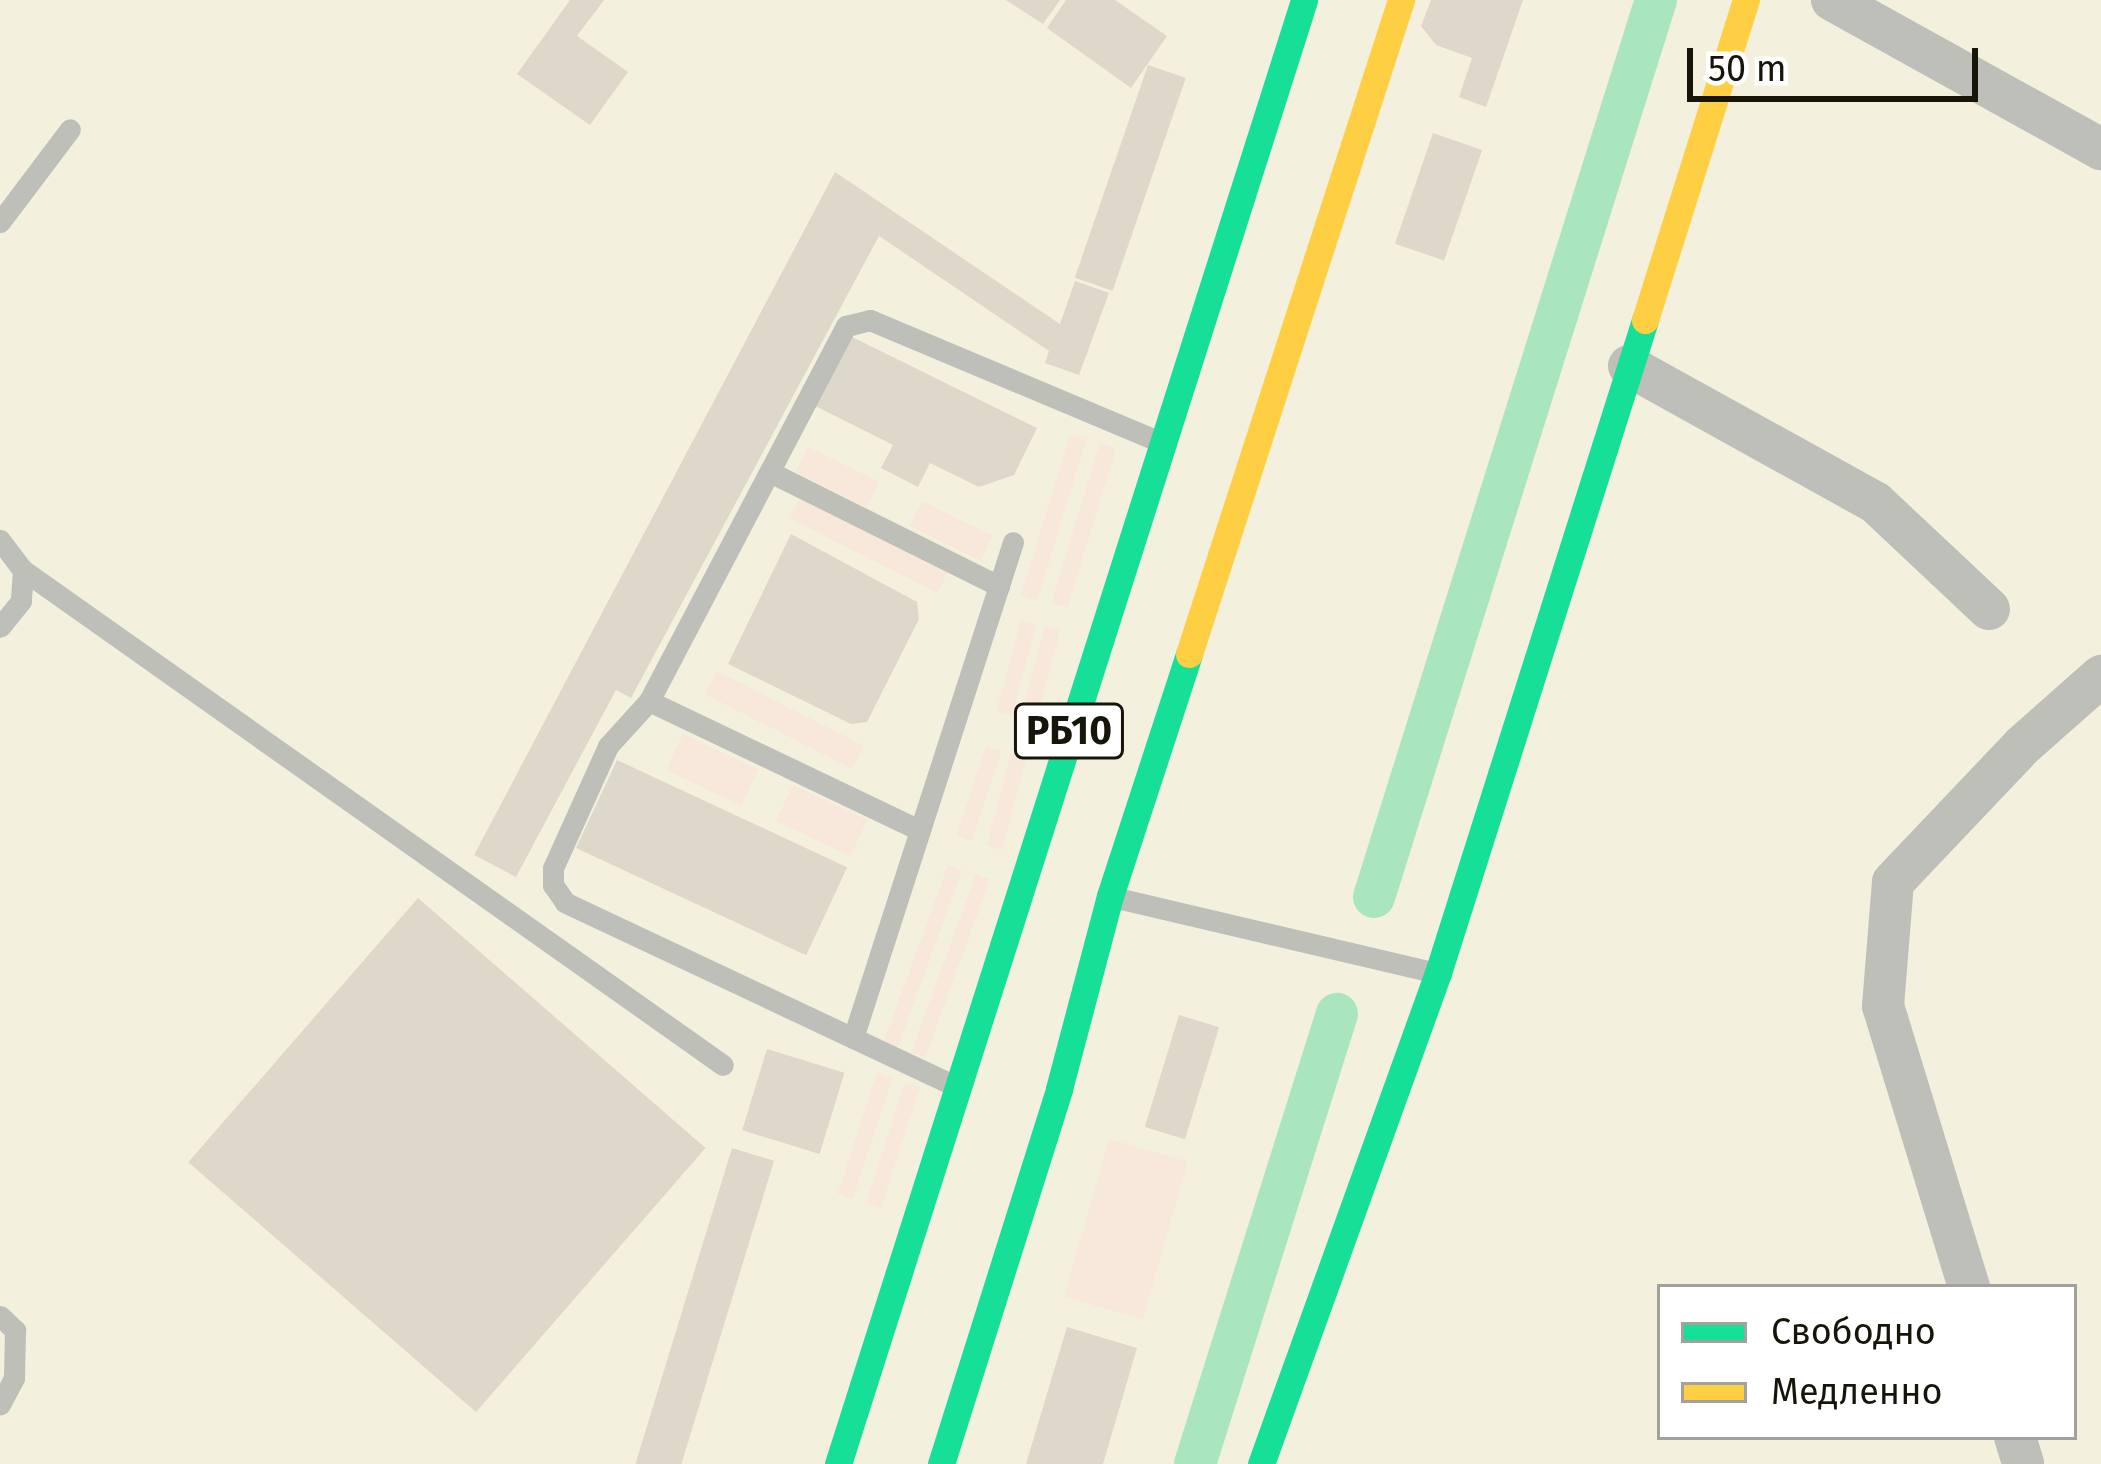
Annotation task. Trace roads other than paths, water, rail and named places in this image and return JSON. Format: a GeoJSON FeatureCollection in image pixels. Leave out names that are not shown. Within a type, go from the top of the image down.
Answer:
{"type":"FeatureCollection","features":[{"type":"Feature","properties":{"kind":"main road"},"geometry":{"type":"LineString","coordinates":[[1272,0],[1301,9]]}},
{"type":"Feature","properties":{"kind":"main road","name":"РБ10"},"geometry":{"type":"LineString","coordinates":[[941,1464],[1059,1089],[1177,661],[1401,0]]}},
{"type":"Feature","properties":{"kind":"main road"},"geometry":{"type":"LineString","coordinates":[[1261,1464],[1438,973],[1746,0]]}},
{"type":"Feature","properties":{"kind":"main road","name":"РБ10"},"geometry":{"type":"LineString","coordinates":[[838,1464],[955,1086],[1175,446],[1301,9]]}},
{"type":"Feature","properties":{"kind":"street"},"geometry":{"type":"LineString","coordinates":[[1832,0],[2101,149]]}},
{"type":"Feature","properties":{"kind":"street"},"geometry":{"type":"LineString","coordinates":[[1629,365],[1876,503],[1990,609]]}},
{"type":"Feature","properties":{"kind":"street"},"geometry":{"type":"LineString","coordinates":[[1968,1284],[1883,1006],[1893,882],[2022,746],[2101,676]]}},
{"type":"Feature","properties":{"kind":"lane"},"geometry":{"type":"LineString","coordinates":[[0,222],[70,129]]}},
{"type":"Feature","properties":{"kind":"lane"},"geometry":{"type":"LineString","coordinates":[[955,1086],[565,902],[553,885],[553,868],[608,746],[649,701],[846,326],[870,320],[1175,446]]}},
{"type":"Feature","properties":{"kind":"lane"},"geometry":{"type":"LineString","coordinates":[[770,472],[999,586]]}},
{"type":"Feature","properties":{"kind":"lane"},"geometry":{"type":"LineString","coordinates":[[0,540],[23,570],[723,1065]]}},
{"type":"Feature","properties":{"kind":"lane"},"geometry":{"type":"LineString","coordinates":[[853,1038],[1013,542]]}},
{"type":"Feature","properties":{"kind":"lane"},"geometry":{"type":"LineString","coordinates":[[0,627],[21,601],[23,570]]}},
{"type":"Feature","properties":{"kind":"lane"},"geometry":{"type":"LineString","coordinates":[[649,701],[920,830]]}},
{"type":"Feature","properties":{"kind":"lane"},"geometry":{"type":"LineString","coordinates":[[1110,896],[1438,973]]}},
{"type":"Feature","properties":{"kind":"lane"},"geometry":{"type":"LineString","coordinates":[[0,1316],[16,1330],[14,1378],[0,1404]]}},
{"type":"Feature","properties":{"kind":"waterway"},"geometry":{"type":"LineString","coordinates":[[1374,897],[1656,0]]}},
{"type":"Feature","properties":{"kind":"waterway"},"geometry":{"type":"LineString","coordinates":[[1195,1464],[1337,1014]]}}]}
